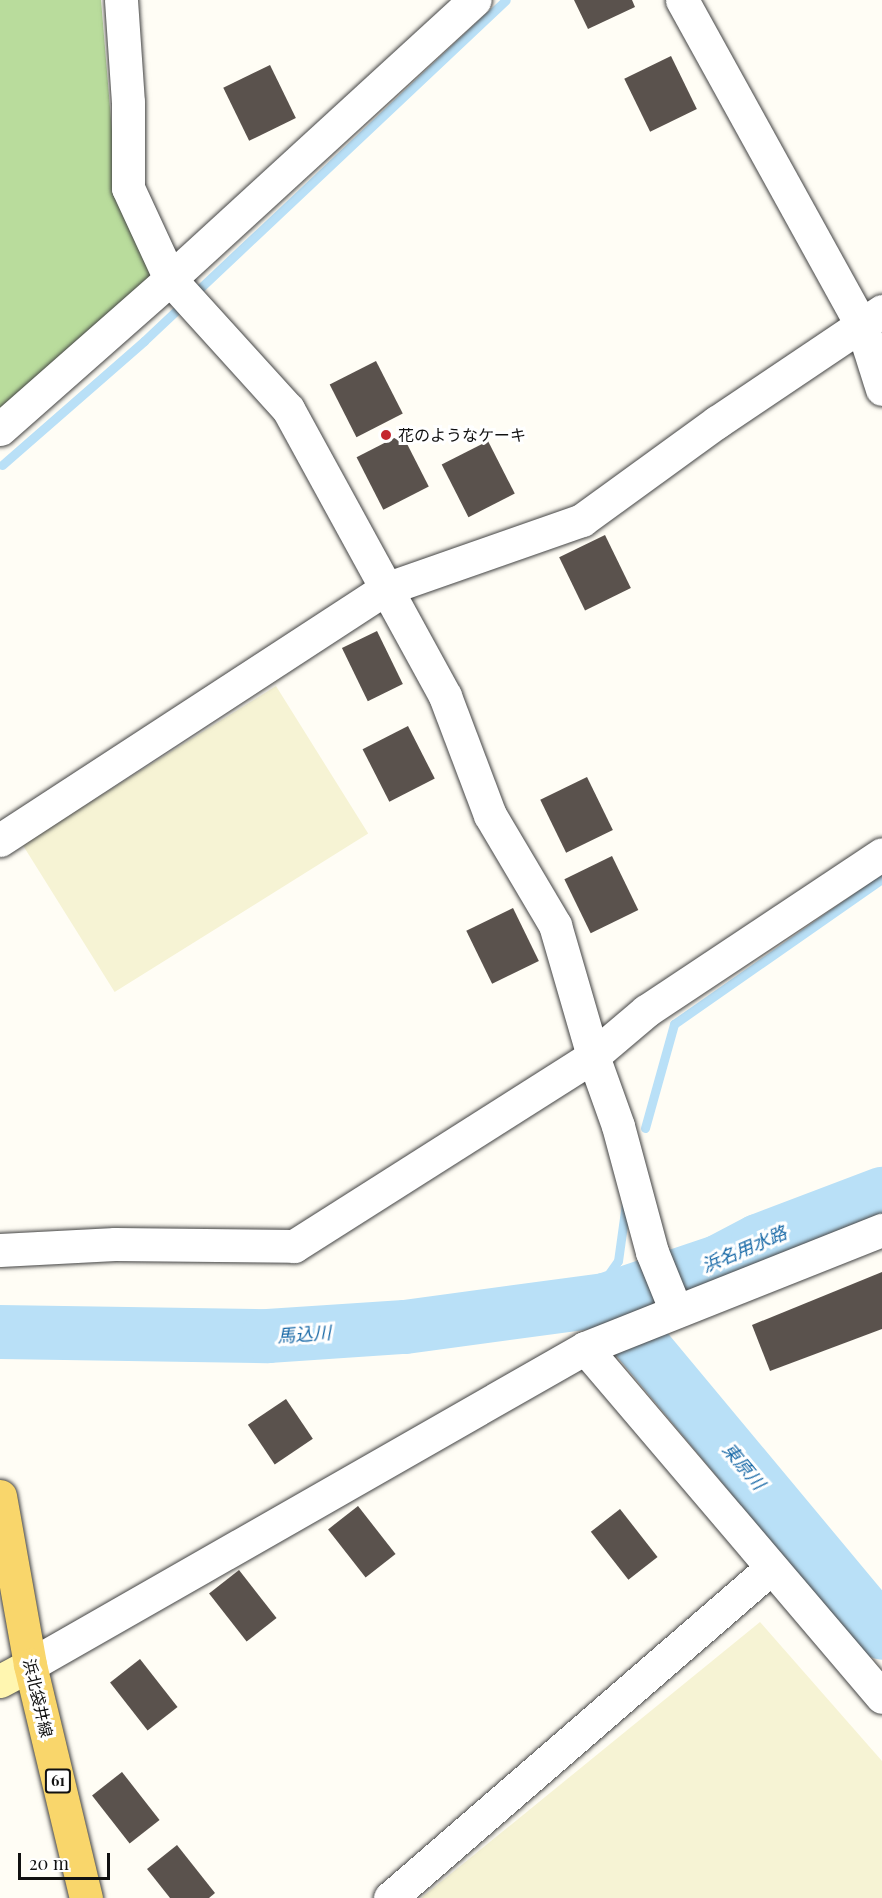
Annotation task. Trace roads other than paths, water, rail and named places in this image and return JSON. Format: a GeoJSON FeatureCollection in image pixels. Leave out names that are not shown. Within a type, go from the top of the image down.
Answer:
{"type":"FeatureCollection","features":[{"type":"Feature","properties":{"kind":"main road","name":"浜北袋井線"},"geometry":{"type":"LineString","coordinates":[[0,1496],[30,1665],[86,1898]]}},
{"type":"Feature","properties":{"kind":"street"},"geometry":{"type":"LineString","coordinates":[[121,0],[128,102],[128,188],[182,292],[288,409],[385,589],[446,696],[490,815],[555,925],[594,1056],[618,1126],[652,1252],[672,1301]]}},
{"type":"Feature","properties":{"kind":"street"},"geometry":{"type":"LineString","coordinates":[[0,429],[182,292],[474,0]]}},
{"type":"Feature","properties":{"kind":"street"},"geometry":{"type":"LineString","coordinates":[[682,0],[872,319],[882,389]]}},
{"type":"Feature","properties":{"kind":"street"},"geometry":{"type":"LineString","coordinates":[[0,840],[385,589],[582,520],[717,422],[872,319]]}},
{"type":"Feature","properties":{"kind":"street"},"geometry":{"type":"LineString","coordinates":[[0,1250],[116,1244],[294,1246],[594,1056],[646,1011],[882,854]]}},
{"type":"Feature","properties":{"kind":"street"},"geometry":{"type":"LineString","coordinates":[[0,1681],[585,1348],[672,1301],[729,1294],[882,1230]]}},
{"type":"Feature","properties":{"kind":"street"},"geometry":{"type":"LineString","coordinates":[[585,1348],[882,1697]]}},
{"type":"Feature","properties":{"kind":"street"},"geometry":{"type":"LineString","coordinates":[[390,1898],[771,1568]]}},
{"type":"Feature","properties":{"kind":"waterway"},"geometry":{"type":"LineString","coordinates":[[2,465],[144,341],[506,0]]}},
{"type":"Feature","properties":{"kind":"waterway"},"geometry":{"type":"LineString","coordinates":[[645,1128],[674,1024],[882,879]]}},
{"type":"Feature","properties":{"kind":"waterway","name":"馬込川"},"geometry":{"type":"LineString","coordinates":[[0,1332],[268,1336],[405,1327],[605,1300],[720,1261],[758,1241],[882,1194]]}},
{"type":"Feature","properties":{"kind":"waterway"},"geometry":{"type":"LineString","coordinates":[[605,1300],[601,1285],[618,1261],[626,1203]]}},
{"type":"Feature","properties":{"kind":"waterway","name":"東原川"},"geometry":{"type":"LineString","coordinates":[[605,1300],[882,1633]]}},
{"type":"Feature","properties":{"kind":"place","name":"花のようなケーキ"},"geometry":{"type":"Point","coordinates":[386,435]}},
{"type":"Feature","properties":{"kind":"water label","name":"浜名用水路"},"geometry":{"type":"Point","coordinates":[744,1249]}}]}
